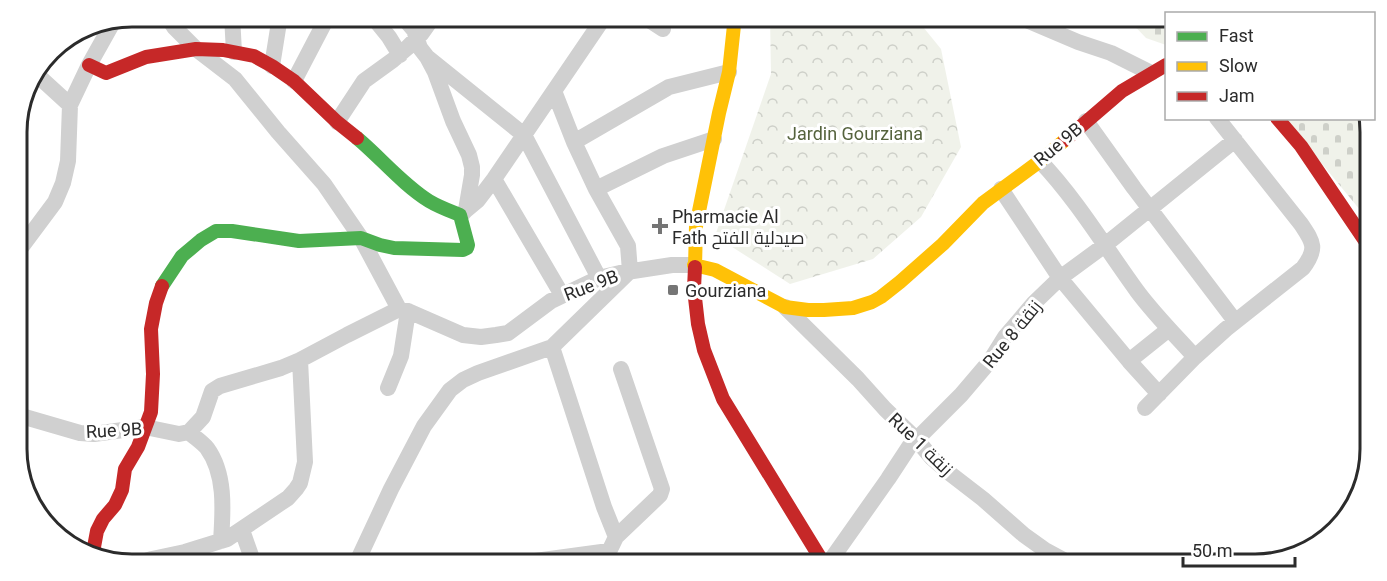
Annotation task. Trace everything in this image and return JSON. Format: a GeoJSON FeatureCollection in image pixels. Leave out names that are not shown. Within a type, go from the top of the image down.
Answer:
{"type":"FeatureCollection","features":[{"type":"Feature","properties":{"kind":"street"},"geometry":{"type":"LineString","coordinates":[[174,27],[196,49],[235,78],[324,184],[361,238],[404,310],[401,356],[388,388]]}},
{"type":"Feature","properties":{"kind":"street"},"geometry":{"type":"LineString","coordinates":[[233,27],[234,52]]}},
{"type":"Feature","properties":{"kind":"street"},"geometry":{"type":"LineString","coordinates":[[272,66],[278,27]]}},
{"type":"Feature","properties":{"kind":"street"},"geometry":{"type":"LineString","coordinates":[[294,81],[322,27]]}},
{"type":"Feature","properties":{"kind":"street"},"geometry":{"type":"LineString","coordinates":[[381,27],[400,55]]}},
{"type":"Feature","properties":{"kind":"street"},"geometry":{"type":"LineString","coordinates":[[94,546],[97,531],[103,519],[115,505],[122,490],[126,469],[138,447],[151,412],[152,317],[164,282],[182,256],[201,240],[216,231],[232,231],[299,241],[361,238],[394,248],[463,250],[467,248],[463,212],[471,182],[472,166],[435,72],[420,48],[411,27]]}},
{"type":"Feature","properties":{"kind":"street"},"geometry":{"type":"LineString","coordinates":[[337,122],[364,81],[400,55],[427,27]]}},
{"type":"Feature","properties":{"kind":"street"},"geometry":{"type":"LineString","coordinates":[[463,212],[478,200],[494,178],[598,27]]}},
{"type":"Feature","properties":{"kind":"street"},"geometry":{"type":"LineString","coordinates":[[734,27],[729,72],[696,226],[694,289],[698,324],[704,350],[723,399],[820,554]]}},
{"type":"Feature","properties":{"kind":"street"},"geometry":{"type":"LineString","coordinates":[[1043,27],[1112,53],[1151,73]]}},
{"type":"Feature","properties":{"kind":"street"},"geometry":{"type":"LineString","coordinates":[[27,241],[55,202],[63,183],[68,161],[70,105],[109,30]]}},
{"type":"Feature","properties":{"kind":"street"},"geometry":{"type":"LineString","coordinates":[[89,65],[106,73],[146,57],[196,49],[223,50],[254,56],[294,81],[420,195],[432,203],[463,212]]}},
{"type":"Feature","properties":{"kind":"street"},"geometry":{"type":"LineString","coordinates":[[427,57],[524,135],[599,278]]}},
{"type":"Feature","properties":{"kind":"street","name":"Rue 9B"},"geometry":{"type":"LineString","coordinates":[[404,310],[463,334],[481,337],[508,333],[551,301],[599,278],[672,265],[694,265],[715,270],[785,307],[808,310],[853,308],[864,305],[881,297],[943,244],[978,208],[1040,160],[1122,91],[1165,66]]}},
{"type":"Feature","properties":{"kind":"street"},"geometry":{"type":"LineString","coordinates":[[574,142],[669,87],[729,72]]}},
{"type":"Feature","properties":{"kind":"street"},"geometry":{"type":"LineString","coordinates":[[42,79],[70,105]]}},
{"type":"Feature","properties":{"kind":"street"},"geometry":{"type":"LineString","coordinates":[[361,554],[424,426],[450,390],[463,380],[478,373],[552,347],[630,271],[628,246],[596,189],[554,91]]}},
{"type":"Feature","properties":{"kind":"street"},"geometry":{"type":"LineString","coordinates":[[1145,408],[1195,357],[1235,321],[1303,268],[1314,248],[1311,238],[1301,224],[1219,120]]}},
{"type":"Feature","properties":{"kind":"street"},"geometry":{"type":"LineString","coordinates":[[1279,120],[1307,155],[1360,233]]}},
{"type":"Feature","properties":{"kind":"street"},"geometry":{"type":"LineString","coordinates":[[1086,121],[1235,321]]}},
{"type":"Feature","properties":{"kind":"street"},"geometry":{"type":"LineString","coordinates":[[596,189],[663,156],[714,140]]}},
{"type":"Feature","properties":{"kind":"street","name":"Rue 8 زنقة"},"geometry":{"type":"LineString","coordinates":[[833,554],[909,447],[961,395],[1034,303],[1060,278],[1105,245],[1234,140]]}},
{"type":"Feature","properties":{"kind":"street"},"geometry":{"type":"LineString","coordinates":[[1040,160],[1056,178],[1138,292],[1195,357]]}},
{"type":"Feature","properties":{"kind":"street"},"geometry":{"type":"LineString","coordinates":[[494,178],[562,295]]}},
{"type":"Feature","properties":{"kind":"street"},"geometry":{"type":"LineString","coordinates":[[1001,189],[1060,278],[1159,394]]}},
{"type":"Feature","properties":{"kind":"street","name":"Rue 1 زنقة"},"geometry":{"type":"LineString","coordinates":[[785,307],[858,379],[932,458],[1017,529],[1052,554]]}},
{"type":"Feature","properties":{"kind":"street"},"geometry":{"type":"LineString","coordinates":[[221,541],[223,510],[220,479],[207,447],[189,432],[203,417],[212,391],[220,386],[261,375],[300,360],[347,334],[404,310]]}},
{"type":"Feature","properties":{"kind":"street"},"geometry":{"type":"LineString","coordinates":[[1129,361],[1169,329]]}},
{"type":"Feature","properties":{"kind":"street"},"geometry":{"type":"LineString","coordinates":[[552,347],[604,507],[610,551]]}},
{"type":"Feature","properties":{"kind":"street"},"geometry":{"type":"LineString","coordinates":[[176,554],[227,539],[288,498],[300,483],[305,450],[300,360]]}},
{"type":"Feature","properties":{"kind":"street"},"geometry":{"type":"LineString","coordinates":[[588,554],[610,551],[660,495],[662,489],[621,369]]}},
{"type":"Feature","properties":{"kind":"street","name":"Rue 9B"},"geometry":{"type":"LineString","coordinates":[[27,418],[80,433],[94,434],[145,427],[179,434],[189,432]]}},
{"type":"Feature","properties":{"kind":"street"},"geometry":{"type":"LineString","coordinates":[[242,530],[250,554]]}},
{"type":"Feature","properties":{"kind":"green space","name":"Jardin Gourziana"},"geometry":{"type":"Polygon","coordinates":[[[770,27],[923,27],[941,49],[961,147],[921,217],[873,259],[790,284],[715,236],[771,74],[770,27]]]}},
{"type":"Feature","properties":{"kind":"green space"},"geometry":{"type":"Polygon","coordinates":[[[1136,27],[1165,27],[1165,45],[1146,38],[1136,27]]]}},
{"type":"Feature","properties":{"kind":"green space"},"geometry":{"type":"Polygon","coordinates":[[[1286,120],[1359,120],[1360,210],[1286,120]]]}},
{"type":"Feature","properties":{"kind":"traffic: fast"},"geometry":{"type":"LineString","coordinates":[[162,286],[182,256],[216,231],[232,231],[299,241],[361,238],[394,248],[463,250],[467,248],[460,215],[419,194],[357,138]]}},
{"type":"Feature","properties":{"kind":"traffic: slow"},"geometry":{"type":"LineString","coordinates":[[695,267],[696,226],[729,72],[734,27]]}},
{"type":"Feature","properties":{"kind":"traffic: slow"},"geometry":{"type":"LineString","coordinates":[[694,265],[715,270],[785,307],[824,310],[853,308],[872,302],[900,282],[943,244],[983,203],[1065,140]]}},
{"type":"Feature","properties":{"kind":"traffic: jam"},"geometry":{"type":"LineString","coordinates":[[89,65],[106,73],[146,57],[196,49],[223,50],[254,56],[294,81],[357,138]]}},
{"type":"Feature","properties":{"kind":"traffic: jam"},"geometry":{"type":"LineString","coordinates":[[1065,140],[1122,91],[1165,66]]}},
{"type":"Feature","properties":{"kind":"traffic: jam"},"geometry":{"type":"LineString","coordinates":[[1279,120],[1301,146],[1360,233]]}},
{"type":"Feature","properties":{"kind":"traffic: jam"},"geometry":{"type":"LineString","coordinates":[[695,267],[694,289],[698,324],[704,350],[723,399],[818,554]]}},
{"type":"Feature","properties":{"kind":"traffic: jam"},"geometry":{"type":"LineString","coordinates":[[94,546],[97,531],[103,519],[115,505],[122,490],[125,469],[138,447],[151,412],[153,374],[151,329],[162,286]]}},
{"type":"Feature","properties":{"kind":"place","name":"Pharmacie Al Fath صيدلية الفتح"},"geometry":{"type":"Point","coordinates":[660,226]}},
{"type":"Feature","properties":{"kind":"place","name":"Gourziana"},"geometry":{"type":"Point","coordinates":[673,290]}}]}
